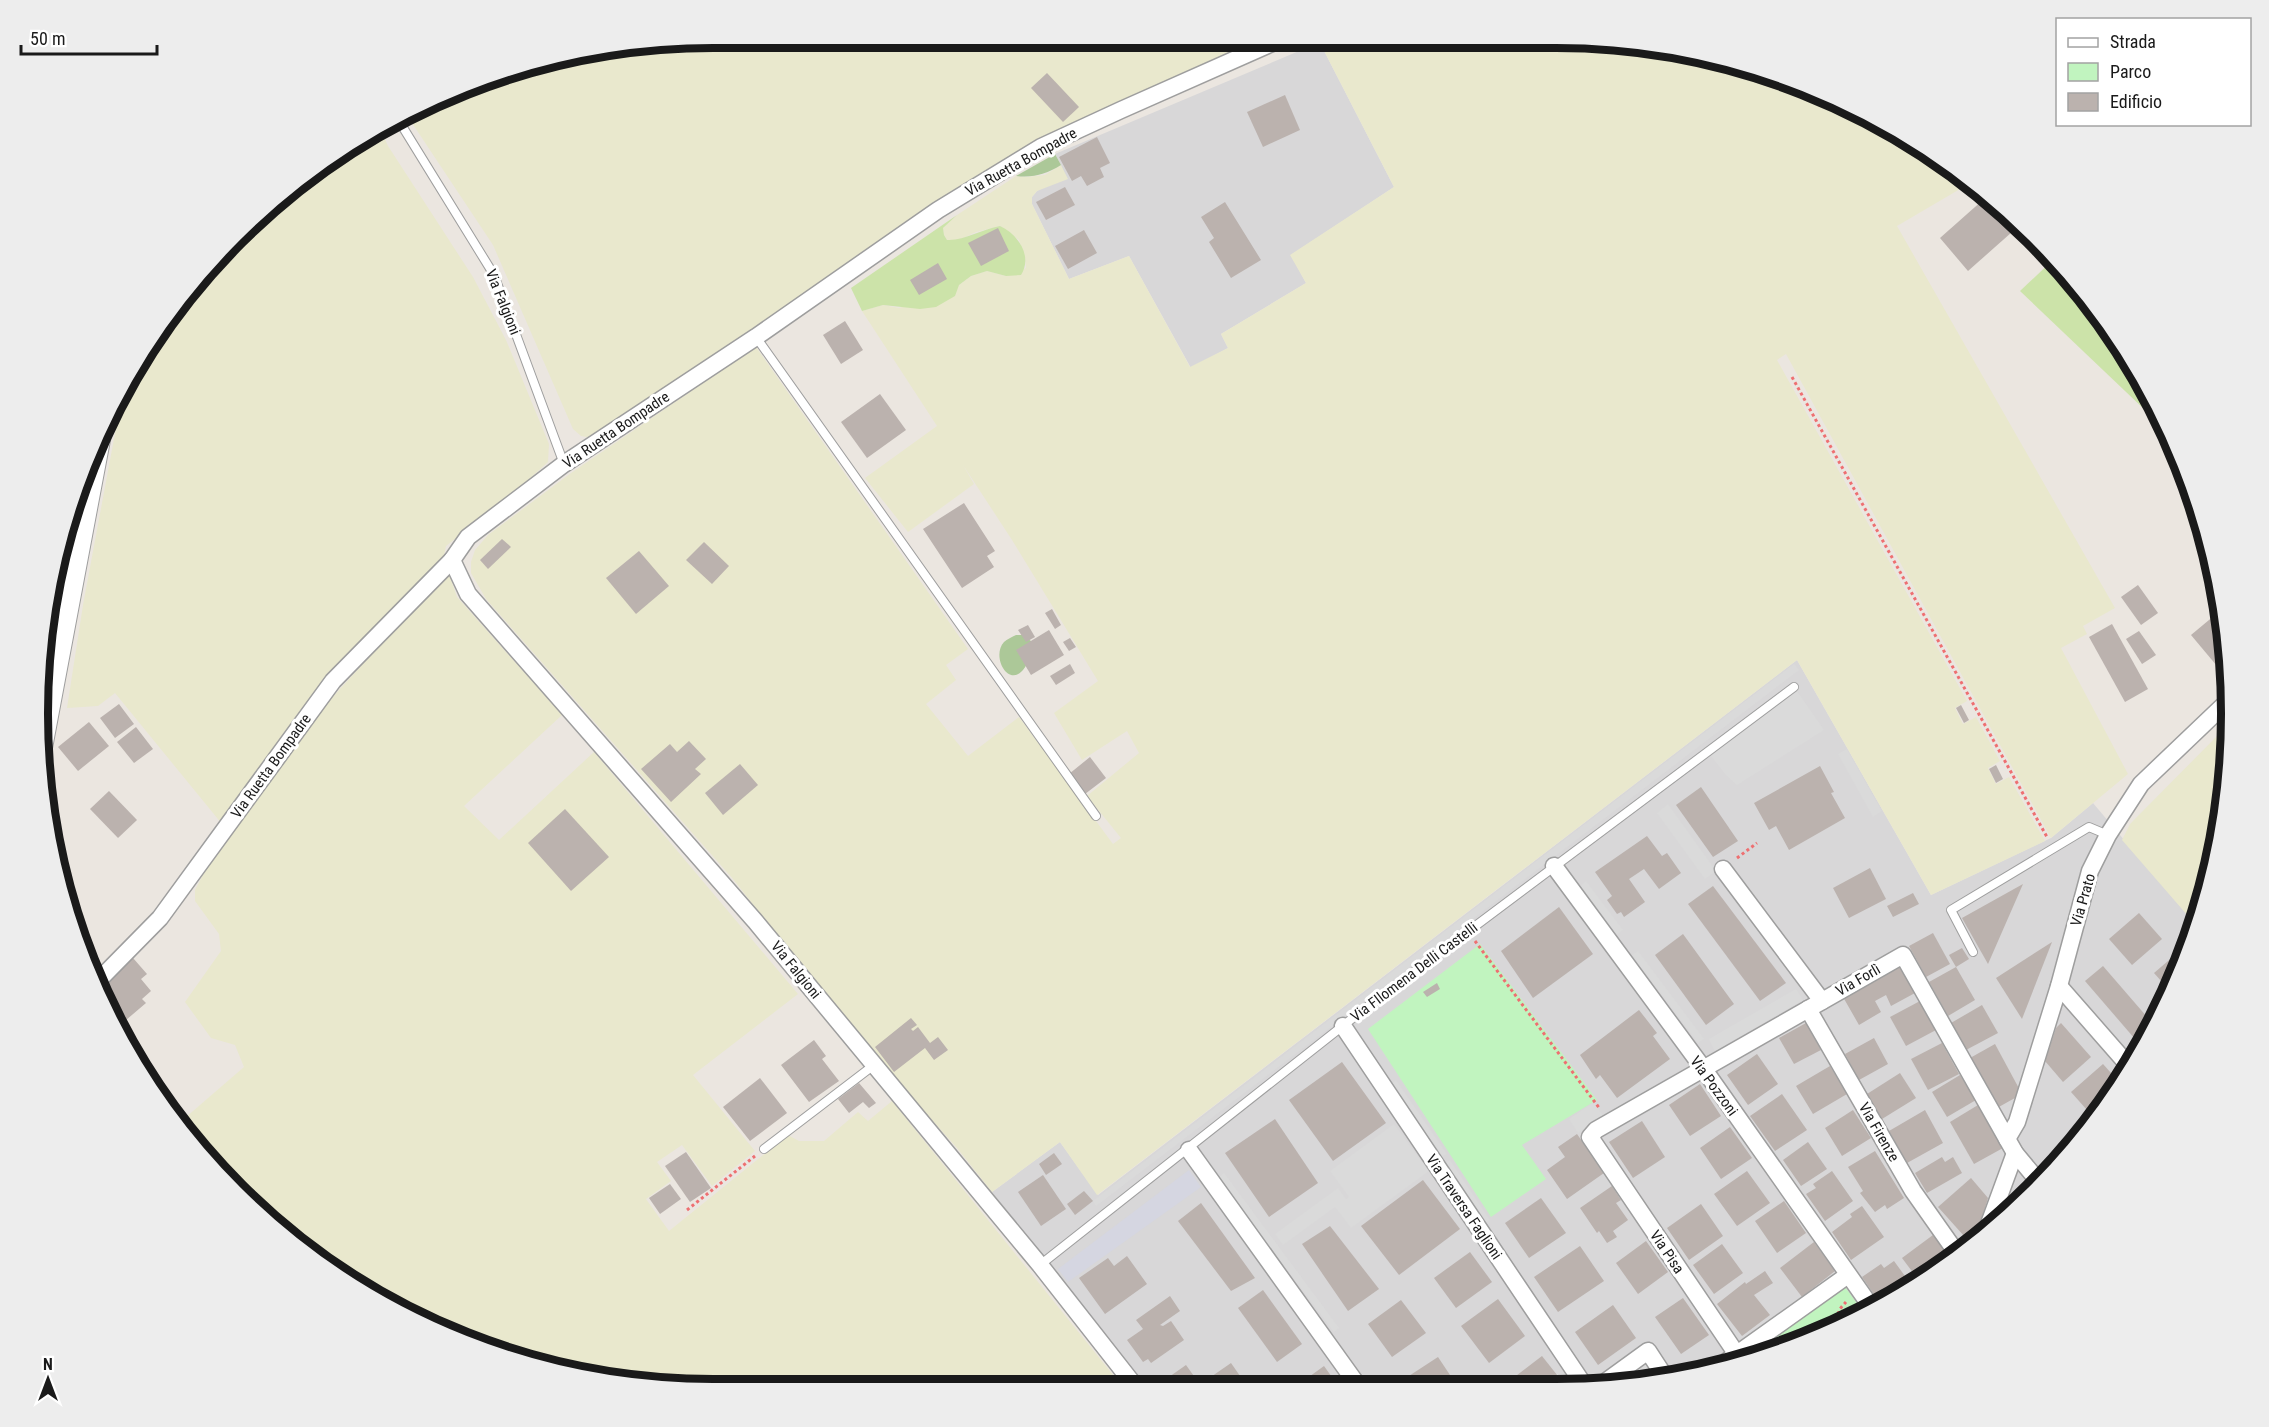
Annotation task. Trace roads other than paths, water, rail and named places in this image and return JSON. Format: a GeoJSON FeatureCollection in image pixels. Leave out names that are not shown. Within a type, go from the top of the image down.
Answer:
{"type":"FeatureCollection","features":[{"type":"Feature","properties":{"kind":"street","name":"Via Ruetta Bompadre"},"geometry":{"type":"LineString","coordinates":[[102,976],[160,918],[333,681],[452,560],[468,537],[564,464],[756,337],[938,210],[1041,147],[1261,48]]}},
{"type":"Feature","properties":{"kind":"street"},"geometry":{"type":"LineString","coordinates":[[48,713],[93,475]]}},
{"type":"Feature","properties":{"kind":"street","name":"Via Falgioni"},"geometry":{"type":"LineString","coordinates":[[452,560],[468,594],[756,921],[1040,1265],[1130,1379]]}},
{"type":"Feature","properties":{"kind":"street","name":"Via Prato"},"geometry":{"type":"LineString","coordinates":[[1990,1217],[2059,986],[2090,871],[2108,835],[2141,784],[2221,708]]}},
{"type":"Feature","properties":{"kind":"street","name":"Via Pozzoni"},"geometry":{"type":"LineString","coordinates":[[1554,866],[1703,1068],[1867,1301]]}},
{"type":"Feature","properties":{"kind":"street","name":"Via Firenze"},"geometry":{"type":"LineString","coordinates":[[1723,868],[1815,1005],[1913,1191],[1953,1247]]}},
{"type":"Feature","properties":{"kind":"street","name":"Via Forlì"},"geometry":{"type":"LineString","coordinates":[[1593,1141],[1590,1137],[1596,1130],[1903,955],[2011,1146],[2034,1176]]}},
{"type":"Feature","properties":{"kind":"street"},"geometry":{"type":"LineString","coordinates":[[2059,986],[2123,1060]]}},
{"type":"Feature","properties":{"kind":"street","name":"Via Traversa Faglioni"},"geometry":{"type":"LineString","coordinates":[[1343,1026],[1579,1378]]}},
{"type":"Feature","properties":{"kind":"street","name":"Via Pisa"},"geometry":{"type":"LineString","coordinates":[[1593,1141],[1736,1354]]}},
{"type":"Feature","properties":{"kind":"street"},"geometry":{"type":"LineString","coordinates":[[1189,1150],[1353,1379]]}},
{"type":"Feature","properties":{"kind":"street"},"geometry":{"type":"LineString","coordinates":[[1752,1349],[1848,1275]]}},
{"type":"Feature","properties":{"kind":"street"},"geometry":{"type":"LineString","coordinates":[[1613,1376],[1648,1351],[1660,1370]]}},
{"type":"Feature","properties":{"kind":"lane","name":"Via Falgioni"},"geometry":{"type":"LineString","coordinates":[[402,126],[494,275],[564,464]]}},
{"type":"Feature","properties":{"kind":"lane"},"geometry":{"type":"LineString","coordinates":[[756,337],[1096,816]]}},
{"type":"Feature","properties":{"kind":"lane","name":"Via FIlomena Delli Castelli"},"geometry":{"type":"LineString","coordinates":[[1040,1265],[1468,930],[1794,687]]}},
{"type":"Feature","properties":{"kind":"lane"},"geometry":{"type":"LineString","coordinates":[[1973,952],[1952,909],[2089,828],[2108,835]]}},
{"type":"Feature","properties":{"kind":"lane"},"geometry":{"type":"LineString","coordinates":[[764,1149],[874,1065]]}}]}
